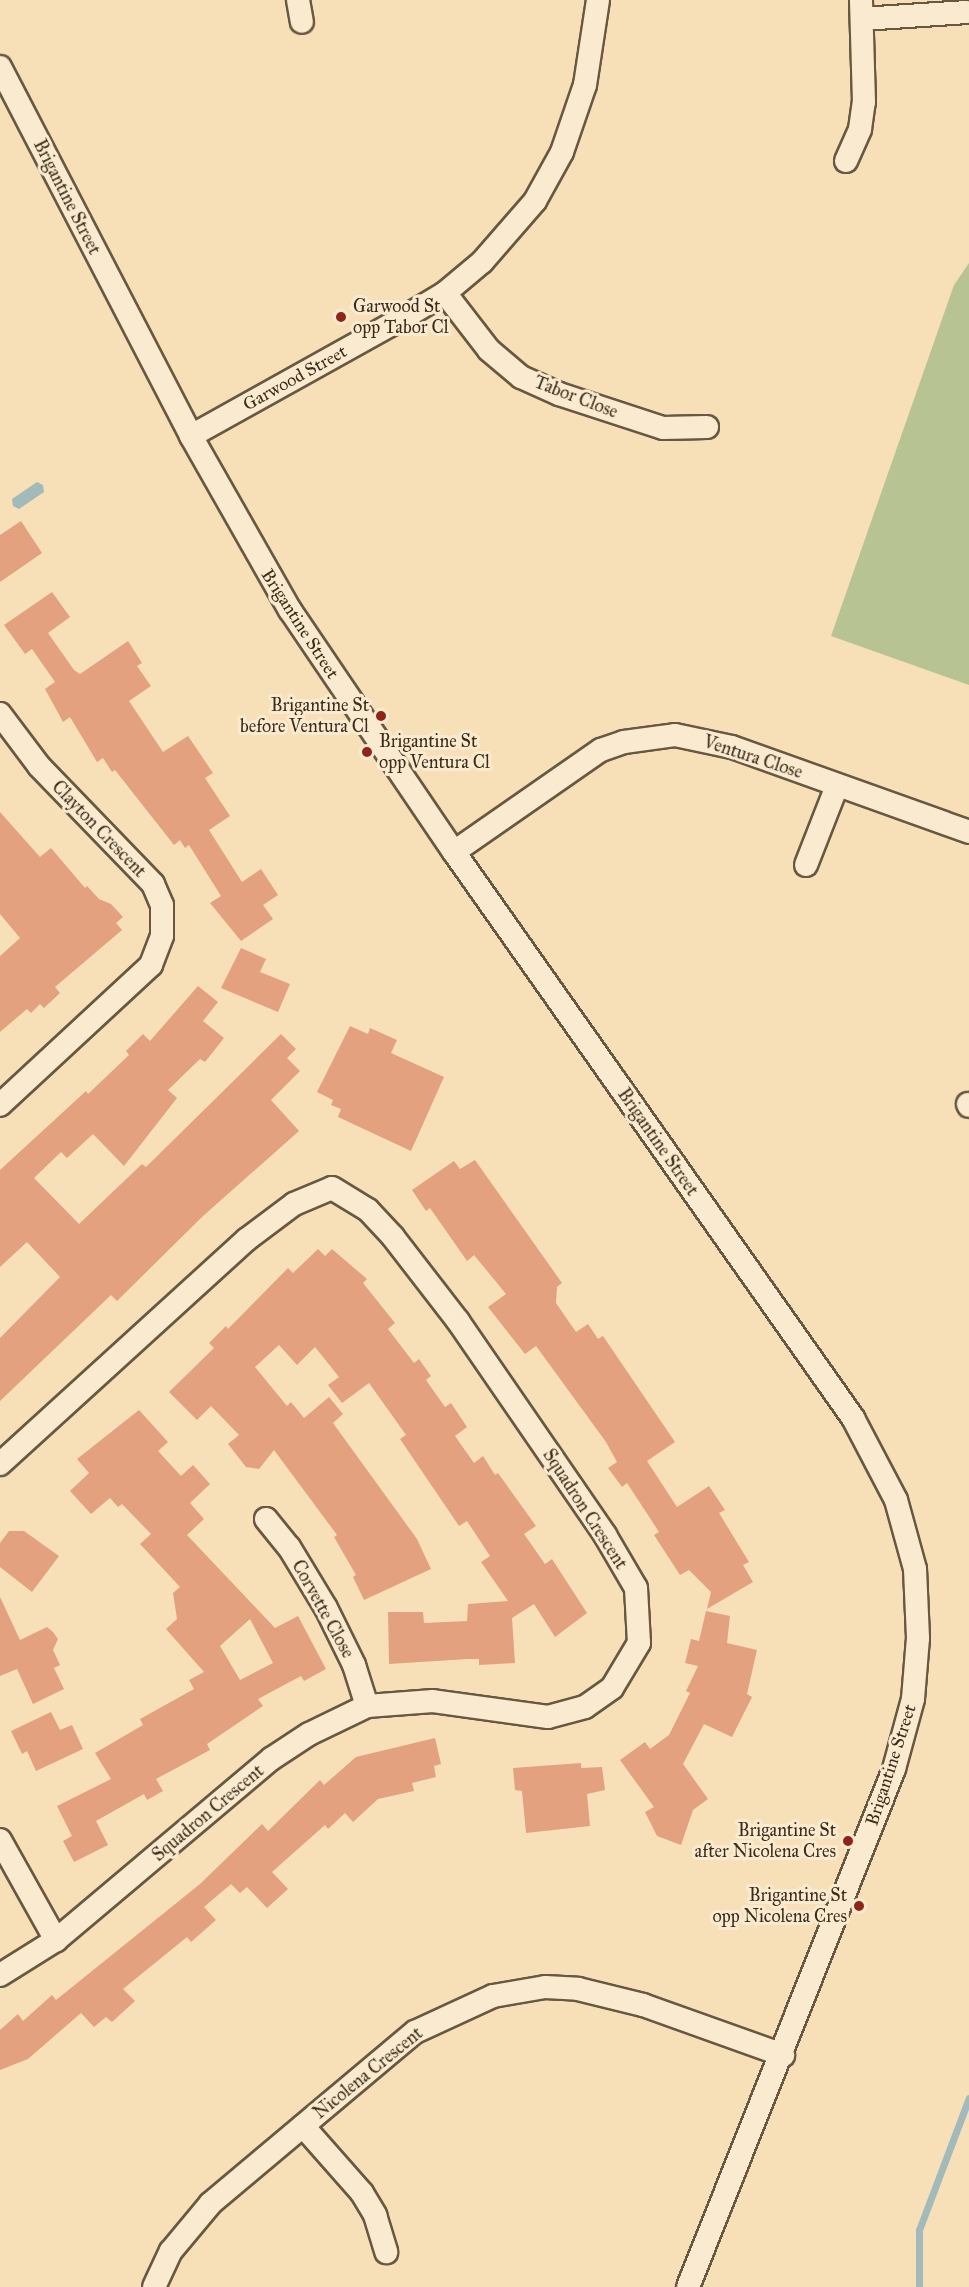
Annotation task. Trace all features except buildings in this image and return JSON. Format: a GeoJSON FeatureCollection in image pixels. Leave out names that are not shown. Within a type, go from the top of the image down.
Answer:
{"type":"FeatureCollection","features":[{"type":"Feature","properties":{"kind":"street","name":"Garwood Street"},"geometry":{"type":"LineString","coordinates":[[191,436],[445,293],[482,262],[535,201],[562,152],[585,85],[597,0]]}},
{"type":"Feature","properties":{"kind":"street"},"geometry":{"type":"LineString","coordinates":[[846,161],[860,129],[864,102],[861,9],[966,12]]}},
{"type":"Feature","properties":{"kind":"street","name":"Brigantine Street"},"geometry":{"type":"LineString","coordinates":[[3,82],[191,436],[284,601],[454,852],[853,1418],[896,1500],[915,1569],[918,1638],[914,1699],[894,1769],[783,2055],[688,2287]]}},
{"type":"Feature","properties":{"kind":"street","name":"Tabor Close"},"geometry":{"type":"LineString","coordinates":[[445,293],[489,350],[522,376],[560,394],[663,428],[707,427]]}},
{"type":"Feature","properties":{"kind":"street","name":"Clayton Crescent"},"geometry":{"type":"LineString","coordinates":[[0,714],[39,766],[153,884],[162,905],[162,936],[151,965],[0,1105]]}},
{"type":"Feature","properties":{"kind":"street","name":"Ventura Close"},"geometry":{"type":"LineString","coordinates":[[454,852],[575,766],[624,742],[651,737],[700,738],[969,832]]}},
{"type":"Feature","properties":{"kind":"street"},"geometry":{"type":"LineString","coordinates":[[806,865],[837,786]]}},
{"type":"Feature","properties":{"kind":"street","name":"Squadron Crescent"},"geometry":{"type":"LineString","coordinates":[[0,1464],[246,1240],[294,1204],[332,1188],[368,1210],[458,1321],[605,1535],[636,1588],[639,1643],[612,1688],[585,1707],[548,1717],[433,1701],[367,1706],[309,1734],[272,1759],[56,1940],[0,1975]]}},
{"type":"Feature","properties":{"kind":"street","name":"Corvette Close"},"geometry":{"type":"LineString","coordinates":[[266,1519],[289,1547],[326,1608],[354,1665],[367,1706]]}},
{"type":"Feature","properties":{"kind":"street"},"geometry":{"type":"LineString","coordinates":[[0,1840],[56,1940]]}},
{"type":"Feature","properties":{"kind":"street","name":"Nicolena Crescent"},"geometry":{"type":"LineString","coordinates":[[154,2287],[171,2251],[211,2203],[415,2032],[494,1996],[544,1987],[578,1989],[643,2005],[783,2055]]}},
{"type":"Feature","properties":{"kind":"street"},"geometry":{"type":"LineString","coordinates":[[303,2126],[362,2193],[375,2215],[386,2252]]}},
{"type":"Feature","properties":{"kind":"green space"},"geometry":{"type":"Polygon","coordinates":[[[969,263],[969,685],[831,636],[954,285],[969,263]]]}},
{"type":"Feature","properties":{"kind":"water"},"geometry":{"type":"Polygon","coordinates":[[[37,482],[43,485],[44,492],[19,509],[13,506],[12,499],[37,482]]]}},
{"type":"Feature","properties":{"kind":"waterway"},"geometry":{"type":"LineString","coordinates":[[919,2287],[919,2230],[969,2098]]}},
{"type":"Feature","properties":{"kind":"place","name":"Garwood St opp Tabor Cl"},"geometry":{"type":"Point","coordinates":[341,317]}},
{"type":"Feature","properties":{"kind":"place","name":"Brigantine St before Ventura Cl"},"geometry":{"type":"Point","coordinates":[381,716]}},
{"type":"Feature","properties":{"kind":"place","name":"Brigantine St opp Ventura Cl"},"geometry":{"type":"Point","coordinates":[367,752]}},
{"type":"Feature","properties":{"kind":"place","name":"Brigantine St after Nicolena Cres"},"geometry":{"type":"Point","coordinates":[848,1841]}},
{"type":"Feature","properties":{"kind":"place","name":"Brigantine St opp Nicolena Cres"},"geometry":{"type":"Point","coordinates":[859,1906]}}]}
